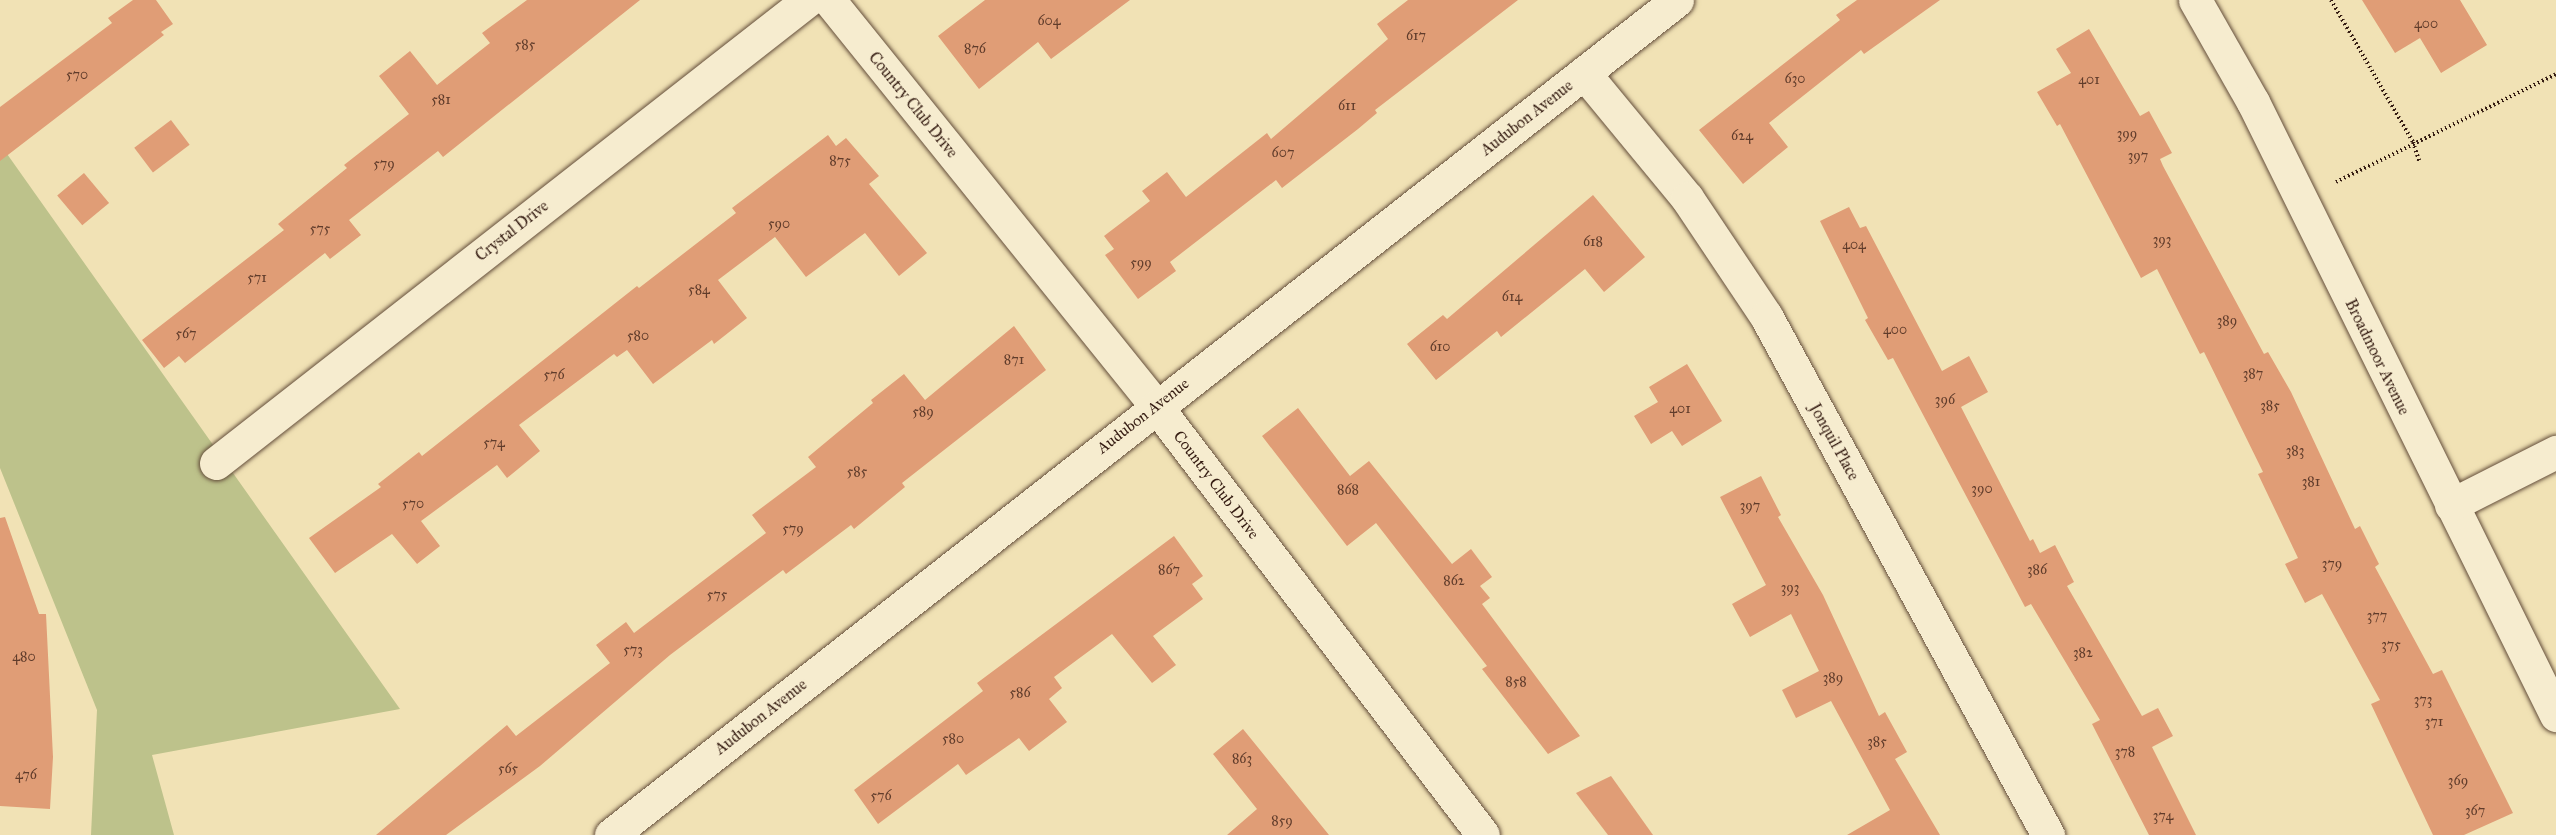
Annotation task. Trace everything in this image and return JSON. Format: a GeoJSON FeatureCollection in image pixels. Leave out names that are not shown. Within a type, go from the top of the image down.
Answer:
{"type":"FeatureCollection","features":[{"type":"Feature","properties":{"kind":"street","name":"Crystal Drive"},"geometry":{"type":"LineString","coordinates":[[216,463],[808,0]]}},
{"type":"Feature","properties":{"kind":"street","name":"Country Club Drive"},"geometry":{"type":"LineString","coordinates":[[829,0],[1156,406],[1483,835]]}},
{"type":"Feature","properties":{"kind":"street","name":"Audubon Avenue"},"geometry":{"type":"LineString","coordinates":[[611,835],[1677,0]]}},
{"type":"Feature","properties":{"kind":"street","name":"Broadmoor Avenue"},"geometry":{"type":"LineString","coordinates":[[2195,0],[2253,102],[2556,715]]}},
{"type":"Feature","properties":{"kind":"street","name":"Jonquil Place"},"geometry":{"type":"LineString","coordinates":[[1584,73],[1687,198],[1766,316],[2048,835]]}},
{"type":"Feature","properties":{"kind":"street"},"geometry":{"type":"LineString","coordinates":[[2451,505],[2556,452]]}},
{"type":"Feature","properties":{"kind":"path"},"geometry":{"type":"LineString","coordinates":[[2331,0],[2413,142],[2420,163]]}},
{"type":"Feature","properties":{"kind":"path"},"geometry":{"type":"LineString","coordinates":[[2336,182],[2413,142],[2556,74]]}},
{"type":"Feature","properties":{"kind":"green space"},"geometry":{"type":"Polygon","coordinates":[[[0,144],[400,709],[152,755],[174,835],[91,835],[97,710],[0,468],[0,144]]]}},
{"type":"Feature","properties":{"kind":"building"},"geometry":{"type":"Polygon","coordinates":[[[133,0],[156,0],[173,24],[161,32],[164,35],[0,161],[0,107],[112,23],[108,18],[133,0]]]}},
{"type":"Feature","properties":{"kind":"building"},"geometry":{"type":"Polygon","coordinates":[[[527,0],[640,0],[443,157],[438,151],[349,220],[361,235],[330,259],[325,253],[185,363],[179,356],[164,368],[142,340],[284,230],[278,224],[347,168],[344,165],[409,114],[379,76],[410,51],[437,85],[490,43],[482,33],[527,0]]]}},
{"type":"Feature","properties":{"kind":"building"},"geometry":{"type":"Polygon","coordinates":[[[985,0],[1130,0],[1051,59],[1038,42],[979,89],[938,36],[985,0]]]}},
{"type":"Feature","properties":{"kind":"building"},"geometry":{"type":"Polygon","coordinates":[[[1408,0],[1518,0],[1375,110],[1377,113],[1358,129],[1282,188],[1276,180],[1170,262],[1176,271],[1138,299],[1105,255],[1114,249],[1104,236],[1150,201],[1142,191],[1167,172],[1186,197],[1267,133],[1271,139],[1388,39],[1377,24],[1408,0]]]}},
{"type":"Feature","properties":{"kind":"building"},"geometry":{"type":"Polygon","coordinates":[[[1857,0],[1940,0],[1864,54],[1861,50],[1769,123],[1788,147],[1743,184],[1699,130],[1840,20],[1836,15],[1857,0]]]}},
{"type":"Feature","properties":{"kind":"building"},"geometry":{"type":"Polygon","coordinates":[[[2362,0],[2460,0],[2487,45],[2441,73],[2420,38],[2395,53],[2362,0]]]}},
{"type":"Feature","properties":{"kind":"building"},"geometry":{"type":"Polygon","coordinates":[[[2089,29],[2140,116],[2149,111],[2172,153],[2160,159],[2163,166],[2264,354],[2268,352],[2291,392],[2355,529],[2360,526],[2379,564],[2375,567],[2433,674],[2442,670],[2513,813],[2464,835],[2433,835],[2371,704],[2380,700],[2322,594],[2305,603],[2285,564],[2298,558],[2258,474],[2263,472],[2204,352],[2200,354],[2157,269],[2141,278],[2060,124],[2057,126],[2037,92],[2071,73],[2056,49],[2089,29]]]}},
{"type":"Feature","properties":{"kind":"building"},"geometry":{"type":"Polygon","coordinates":[[[171,120],[190,145],[153,172],[134,148],[171,120]]]}},
{"type":"Feature","properties":{"kind":"building"},"geometry":{"type":"Polygon","coordinates":[[[828,135],[836,146],[846,138],[879,176],[869,184],[927,253],[899,276],[865,233],[806,277],[775,237],[718,280],[747,318],[714,344],[712,340],[653,384],[627,350],[617,357],[614,354],[519,425],[540,451],[507,478],[497,465],[421,521],[440,546],[417,564],[392,534],[335,573],[309,538],[381,487],[378,484],[419,452],[422,456],[637,286],[639,288],[736,213],[732,208],[828,135]]]}},
{"type":"Feature","properties":{"kind":"building"},"geometry":{"type":"Polygon","coordinates":[[[84,173],[109,203],[82,225],[57,195],[84,173]]]}},
{"type":"Feature","properties":{"kind":"building"},"geometry":{"type":"Polygon","coordinates":[[[1593,195],[1645,257],[1604,292],[1585,269],[1501,337],[1497,331],[1436,380],[1407,344],[1443,315],[1447,319],[1593,195]]]}},
{"type":"Feature","properties":{"kind":"building"},"geometry":{"type":"Polygon","coordinates":[[[1849,207],[1860,228],[1866,226],[1942,371],[1969,356],[1988,392],[1961,407],[2030,541],[2033,539],[2040,553],[2055,545],[2074,582],[2067,586],[2142,716],[2158,708],[2173,736],[2152,747],[2196,835],[2149,835],[2092,724],[2100,720],[2031,604],[2025,607],[1893,358],[1888,360],[1865,320],[1868,318],[1820,221],[1849,207]]]}},
{"type":"Feature","properties":{"kind":"building"},"geometry":{"type":"Polygon","coordinates":[[[1014,326],[1046,370],[902,483],[905,487],[854,529],[851,525],[786,574],[783,570],[670,655],[540,766],[446,835],[376,835],[507,725],[516,736],[610,663],[596,645],[626,622],[634,633],[766,533],[752,515],[816,467],[808,457],[873,403],[871,400],[904,374],[925,400],[1014,326]]]}},
{"type":"Feature","properties":{"kind":"building"},"geometry":{"type":"Polygon","coordinates":[[[1687,364],[1722,421],[1682,446],[1672,431],[1651,444],[1634,416],[1658,402],[1649,387],[1687,364]]]}},
{"type":"Feature","properties":{"kind":"building"},"geometry":{"type":"Polygon","coordinates":[[[1298,408],[1350,476],[1369,461],[1452,564],[1471,549],[1492,577],[1480,586],[1490,598],[1482,604],[1580,736],[1548,754],[1482,669],[1487,666],[1376,523],[1347,546],[1262,436],[1298,408]]]}},
{"type":"Feature","properties":{"kind":"building"},"geometry":{"type":"Polygon","coordinates":[[[1761,476],[1781,515],[1778,517],[1823,595],[1879,716],[1885,712],[1907,752],[1895,759],[1940,835],[1847,835],[1890,810],[1831,701],[1796,718],[1782,690],[1819,671],[1791,614],[1750,637],[1732,604],[1766,585],[1720,497],[1761,476]]]}},
{"type":"Feature","properties":{"kind":"building"},"geometry":{"type":"Polygon","coordinates":[[[5,517],[39,614],[46,614],[53,757],[50,809],[0,806],[0,518],[5,517]]]}},
{"type":"Feature","properties":{"kind":"building"},"geometry":{"type":"Polygon","coordinates":[[[1174,536],[1203,576],[1192,584],[1203,599],[1153,636],[1176,665],[1152,683],[1112,634],[1054,677],[1062,688],[1049,699],[1067,722],[1029,751],[1019,738],[966,775],[958,764],[878,824],[854,790],[983,691],[977,683],[1174,536]]]}},
{"type":"Feature","properties":{"kind":"building"},"geometry":{"type":"Polygon","coordinates":[[[1243,729],[1329,835],[1227,835],[1257,809],[1213,754],[1243,729]]]}},
{"type":"Feature","properties":{"kind":"building"},"geometry":{"type":"Polygon","coordinates":[[[1611,776],[1653,835],[1608,835],[1576,793],[1611,776]]]}}]}
